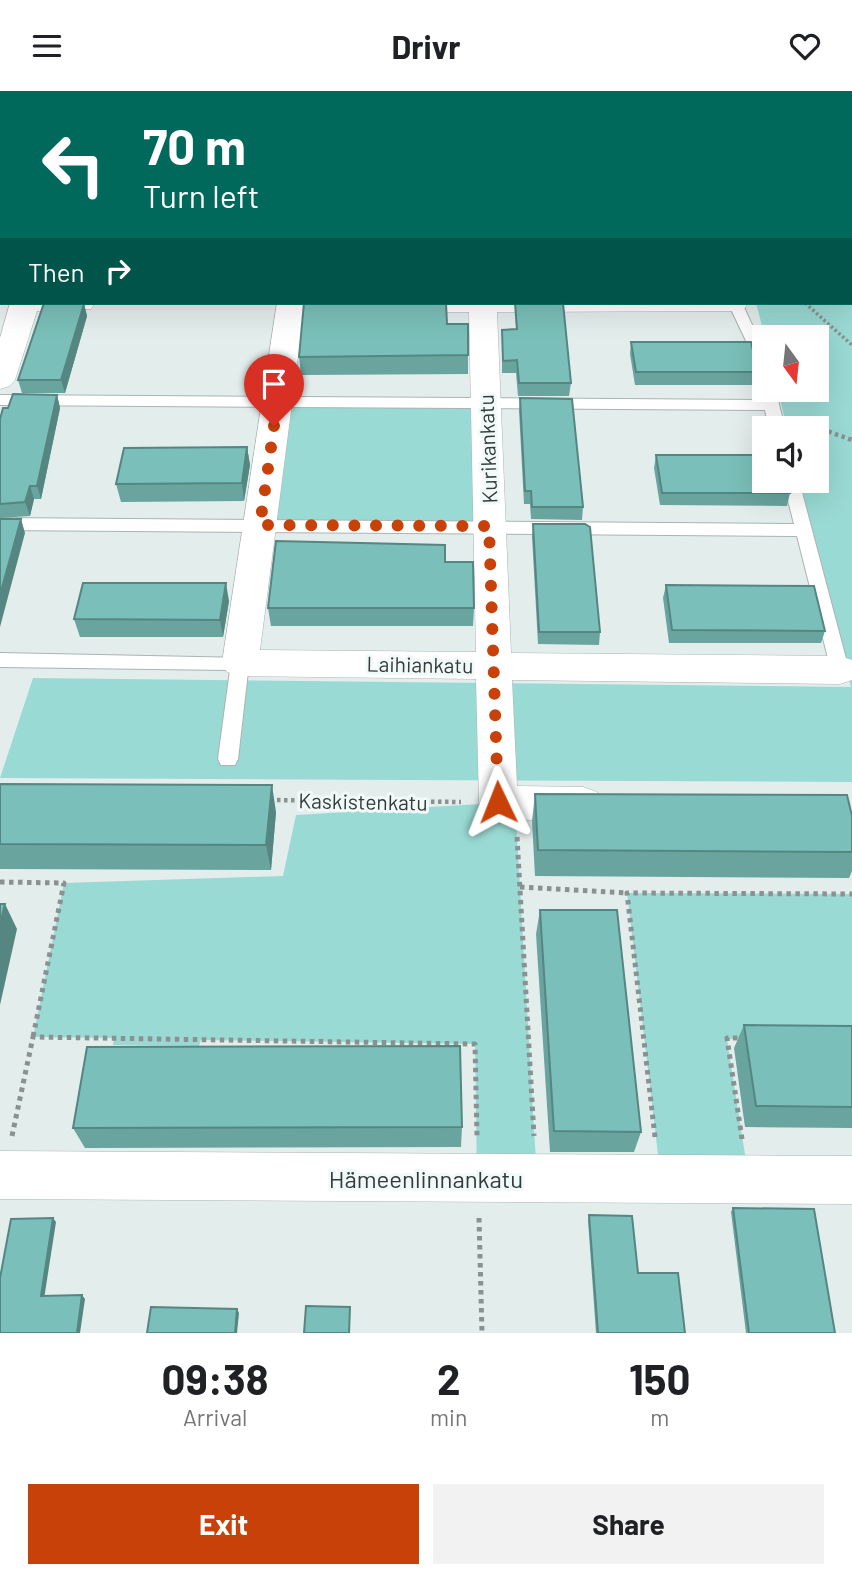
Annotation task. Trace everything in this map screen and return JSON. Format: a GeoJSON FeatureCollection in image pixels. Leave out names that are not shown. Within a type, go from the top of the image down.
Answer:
{"type":"FeatureCollection","features":[{"type":"Feature","properties":{"kind":"street"},"geometry":{"type":"LineString","coordinates":[[0,380],[24,305]]}},
{"type":"Feature","properties":{"kind":"street"},"geometry":{"type":"LineString","coordinates":[[240,663],[291,305]]}},
{"type":"Feature","properties":{"kind":"street","name":"Kurikankatu"},"geometry":{"type":"LineString","coordinates":[[482,305],[493,665],[506,802]]}},
{"type":"Feature","properties":{"kind":"street","name":"Laihiankatu"},"geometry":{"type":"LineString","coordinates":[[240,663],[840,670]]}},
{"type":"Feature","properties":{"kind":"street"},"geometry":{"type":"LineString","coordinates":[[506,802],[612,803]]}},
{"type":"Feature","properties":{"kind":"street","name":"Hämeenlinnankatu"},"geometry":{"type":"LineString","coordinates":[[1,1175],[852,1180]]}},
{"type":"Feature","properties":{"kind":"lane"},"geometry":{"type":"LineString","coordinates":[[736,305],[752,339]]}},
{"type":"Feature","properties":{"kind":"lane"},"geometry":{"type":"LineString","coordinates":[[0,400],[485,403],[752,397]]}},
{"type":"Feature","properties":{"kind":"lane"},"geometry":{"type":"LineString","coordinates":[[794,493],[840,670]]}},
{"type":"Feature","properties":{"kind":"lane"},"geometry":{"type":"LineString","coordinates":[[0,524],[803,530]]}},
{"type":"Feature","properties":{"kind":"lane","name":"Laihiankatu"},"geometry":{"type":"LineString","coordinates":[[0,660],[240,663]]}},
{"type":"Feature","properties":{"kind":"lane"},"geometry":{"type":"LineString","coordinates":[[228,759],[240,663]]}},
{"type":"Feature","properties":{"kind":"path"},"geometry":{"type":"LineString","coordinates":[[807,305],[852,345]]}},
{"type":"Feature","properties":{"kind":"path"},"geometry":{"type":"LineString","coordinates":[[777,403],[804,423],[852,440]]}},
{"type":"Feature","properties":{"kind":"path","name":"Kaskistenkatu"},"geometry":{"type":"LineString","coordinates":[[264,800],[506,802]]}},
{"type":"Feature","properties":{"kind":"path"},"geometry":{"type":"LineString","coordinates":[[506,802],[520,887],[537,1179]]}},
{"type":"Feature","properties":{"kind":"path"},"geometry":{"type":"LineString","coordinates":[[0,882],[64,883],[33,1037],[1,1175]]}},
{"type":"Feature","properties":{"kind":"path"},"geometry":{"type":"LineString","coordinates":[[520,887],[627,893],[852,894]]}},
{"type":"Feature","properties":{"kind":"path"},"geometry":{"type":"LineString","coordinates":[[627,893],[660,1180]]}},
{"type":"Feature","properties":{"kind":"path"},"geometry":{"type":"LineString","coordinates":[[33,1037],[475,1044],[482,1333]]}},
{"type":"Feature","properties":{"kind":"path"},"geometry":{"type":"LineString","coordinates":[[748,1180],[727,1038],[755,1038]]}},
{"type":"Feature","properties":{"kind":"shaded area"},"geometry":{"type":"Polygon","coordinates":[[[757,305],[852,305],[852,782],[0,778],[33,678],[851,687],[803,493],[829,493],[829,416],[784,416],[781,403],[830,403],[830,325],[762,325],[757,305]]]}},
{"type":"Feature","properties":{"kind":"shaded area"},"geometry":{"type":"Polygon","coordinates":[[[277,401],[485,403],[489,526],[260,525],[277,401]]]}},
{"type":"Feature","properties":{"kind":"shaded area"},"geometry":{"type":"Polygon","coordinates":[[[515,802],[537,1179],[477,1178],[475,1044],[201,1040],[199,1046],[113,1045],[114,1038],[33,1037],[64,883],[283,876],[296,815],[515,802]]]}},
{"type":"Feature","properties":{"kind":"shaded area"},"geometry":{"type":"Polygon","coordinates":[[[627,893],[852,894],[852,1040],[727,1039],[749,1180],[661,1180],[627,893]]]}},
{"type":"Feature","properties":{"kind":"building"},"geometry":{"type":"Polygon","coordinates":[[[43,305],[84,305],[61,380],[18,380],[43,305]]]}},
{"type":"Feature","properties":{"kind":"building"},"geometry":{"type":"Polygon","coordinates":[[[304,305],[446,305],[447,324],[468,324],[468,355],[299,357],[304,305]]]}},
{"type":"Feature","properties":{"kind":"building"},"geometry":{"type":"Polygon","coordinates":[[[515,305],[563,305],[571,383],[519,383],[517,360],[503,361],[502,330],[517,329],[515,305]]]}},
{"type":"Feature","properties":{"kind":"building"},"geometry":{"type":"Polygon","coordinates":[[[631,342],[751,342],[752,372],[636,372],[631,342]]]}},
{"type":"Feature","properties":{"kind":"building"},"geometry":{"type":"Polygon","coordinates":[[[13,394],[57,395],[37,486],[30,486],[25,502],[0,504],[0,419],[3,408],[8,408],[13,394]]]}},
{"type":"Feature","properties":{"kind":"building"},"geometry":{"type":"Polygon","coordinates":[[[520,398],[572,399],[583,507],[532,507],[531,491],[525,491],[520,398]]]}},
{"type":"Feature","properties":{"kind":"building"},"geometry":{"type":"Polygon","coordinates":[[[247,447],[242,483],[116,484],[124,448],[247,447]]]}},
{"type":"Feature","properties":{"kind":"building"},"geometry":{"type":"Polygon","coordinates":[[[656,455],[752,455],[752,493],[662,493],[656,455]]]}},
{"type":"Feature","properties":{"kind":"building"},"geometry":{"type":"Polygon","coordinates":[[[0,519],[21,519],[0,595],[0,519]]]}},
{"type":"Feature","properties":{"kind":"building"},"geometry":{"type":"Polygon","coordinates":[[[533,524],[585,524],[590,527],[600,632],[539,632],[533,524]]]}},
{"type":"Feature","properties":{"kind":"building"},"geometry":{"type":"Polygon","coordinates":[[[276,541],[445,545],[445,562],[473,562],[474,608],[268,608],[276,541]]]}},
{"type":"Feature","properties":{"kind":"building"},"geometry":{"type":"Polygon","coordinates":[[[83,583],[226,583],[220,620],[74,619],[83,583]]]}},
{"type":"Feature","properties":{"kind":"building"},"geometry":{"type":"Polygon","coordinates":[[[666,585],[814,586],[825,631],[672,630],[666,585]]]}},
{"type":"Feature","properties":{"kind":"building"},"geometry":{"type":"Polygon","coordinates":[[[0,784],[272,785],[266,845],[0,844],[0,784]]]}},
{"type":"Feature","properties":{"kind":"building"},"geometry":{"type":"Polygon","coordinates":[[[535,794],[847,795],[852,816],[852,852],[538,850],[535,794]]]}},
{"type":"Feature","properties":{"kind":"building"},"geometry":{"type":"Polygon","coordinates":[[[0,904],[5,904],[0,924],[0,904]]]}},
{"type":"Feature","properties":{"kind":"building"},"geometry":{"type":"Polygon","coordinates":[[[540,910],[617,910],[641,1132],[554,1131],[540,910]]]}},
{"type":"Feature","properties":{"kind":"building"},"geometry":{"type":"Polygon","coordinates":[[[744,1025],[852,1026],[852,1107],[756,1106],[744,1025]]]}},
{"type":"Feature","properties":{"kind":"building"},"geometry":{"type":"Polygon","coordinates":[[[460,1046],[462,1127],[73,1128],[87,1047],[460,1046]]]}},
{"type":"Feature","properties":{"kind":"building"},"geometry":{"type":"Polygon","coordinates":[[[733,1208],[814,1209],[835,1333],[749,1333],[733,1208]]]}},
{"type":"Feature","properties":{"kind":"building"},"geometry":{"type":"Polygon","coordinates":[[[589,1215],[632,1216],[638,1273],[678,1273],[685,1333],[598,1333],[589,1215]]]}},
{"type":"Feature","properties":{"kind":"building"},"geometry":{"type":"Polygon","coordinates":[[[53,1218],[41,1296],[82,1295],[77,1333],[0,1333],[0,1278],[11,1219],[53,1218]]]}},
{"type":"Feature","properties":{"kind":"building"},"geometry":{"type":"Polygon","coordinates":[[[306,1306],[350,1307],[349,1333],[304,1333],[306,1306]]]}},
{"type":"Feature","properties":{"kind":"building"},"geometry":{"type":"Polygon","coordinates":[[[151,1307],[237,1309],[235,1333],[147,1333],[151,1307]]]}},
{"type":"Feature","properties":{"kind":"route"},"geometry":{"type":"LineString","coordinates":[[274,426],[260,525],[489,526],[498,802]]}}]}
